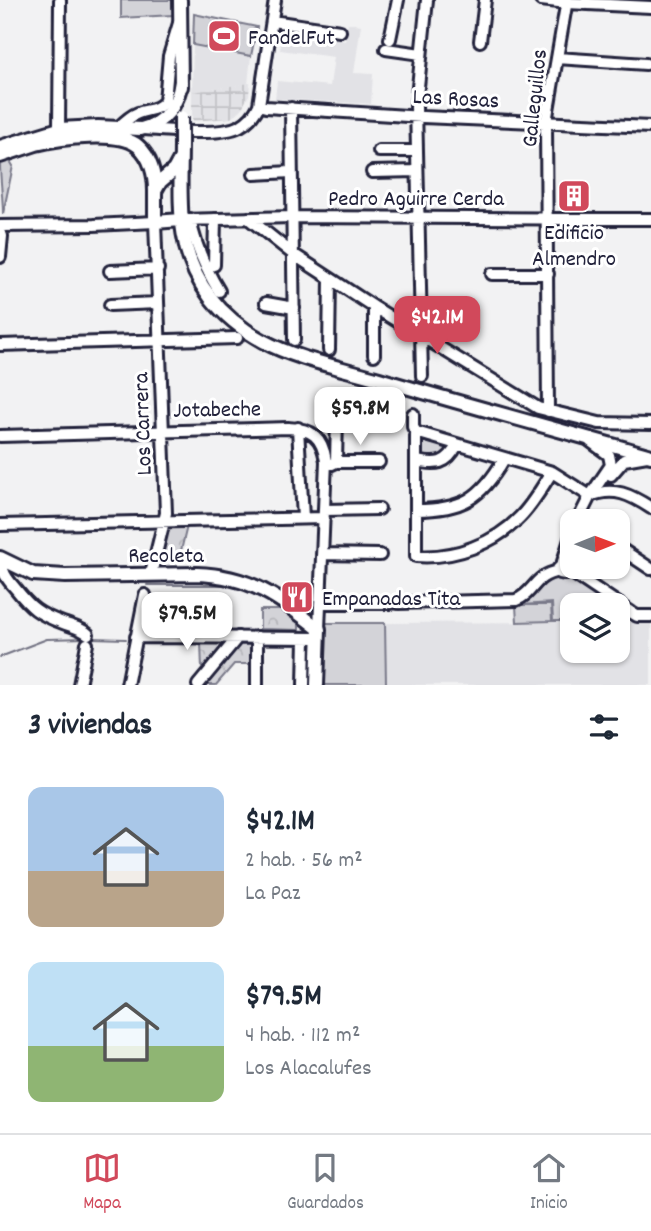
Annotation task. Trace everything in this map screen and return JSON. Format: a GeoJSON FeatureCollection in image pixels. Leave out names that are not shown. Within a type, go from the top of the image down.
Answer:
{"type":"FeatureCollection","features":[{"type":"Feature","properties":{"kind":"main road"},"geometry":{"type":"LineString","coordinates":[[180,0],[184,239],[201,284],[210,298],[231,319],[279,349],[472,407],[651,455]]}},
{"type":"Feature","properties":{"kind":"main road"},"geometry":{"type":"LineString","coordinates":[[0,147],[59,129],[141,129],[158,122],[168,114],[178,97],[181,81]]}},
{"type":"Feature","properties":{"kind":"main road"},"geometry":{"type":"LineString","coordinates":[[0,156],[42,142],[84,138],[128,141],[141,148],[153,171],[155,222],[185,219]]}},
{"type":"Feature","properties":{"kind":"main road"},"geometry":{"type":"LineString","coordinates":[[155,191],[160,182],[174,170],[181,157]]}},
{"type":"Feature","properties":{"kind":"main road","name":"Recoleta"},"geometry":{"type":"LineString","coordinates":[[1,558],[33,574],[206,574],[234,578],[268,592],[314,635]]}},
{"type":"Feature","properties":{"kind":"main road"},"geometry":{"type":"LineString","coordinates":[[314,635],[319,685]]}},
{"type":"Feature","properties":{"kind":"street"},"geometry":{"type":"LineString","coordinates":[[42,142],[59,129],[60,0]]}},
{"type":"Feature","properties":{"kind":"street"},"geometry":{"type":"LineString","coordinates":[[42,142],[63,135],[141,129],[201,131],[238,127],[252,117],[258,105],[275,0]]}},
{"type":"Feature","properties":{"kind":"street"},"geometry":{"type":"LineString","coordinates":[[398,0],[388,44],[421,54]]}},
{"type":"Feature","properties":{"kind":"street"},"geometry":{"type":"LineString","coordinates":[[422,376],[416,116],[427,0]]}},
{"type":"Feature","properties":{"kind":"street"},"geometry":{"type":"LineString","coordinates":[[480,41],[485,0]]}},
{"type":"Feature","properties":{"kind":"street"},"geometry":{"type":"LineString","coordinates":[[541,0],[645,5]]}},
{"type":"Feature","properties":{"kind":"street","name":"Galleguillos"},"geometry":{"type":"LineString","coordinates":[[548,411],[547,110],[567,2]]}},
{"type":"Feature","properties":{"kind":"street"},"geometry":{"type":"LineString","coordinates":[[118,128],[130,117],[154,110],[165,101],[169,57],[180,20]]}},
{"type":"Feature","properties":{"kind":"street"},"geometry":{"type":"LineString","coordinates":[[272,21],[340,31]]}},
{"type":"Feature","properties":{"kind":"street"},"geometry":{"type":"LineString","coordinates":[[557,58],[646,64]]}},
{"type":"Feature","properties":{"kind":"street","name":"Las Rosas"},"geometry":{"type":"LineString","coordinates":[[258,105],[416,116],[651,127]]}},
{"type":"Feature","properties":{"kind":"street"},"geometry":{"type":"LineString","coordinates":[[291,108],[294,340]]}},
{"type":"Feature","properties":{"kind":"street"},"geometry":{"type":"LineString","coordinates":[[379,151],[417,150]]}},
{"type":"Feature","properties":{"kind":"street"},"geometry":{"type":"LineString","coordinates":[[372,172],[417,171]]}},
{"type":"Feature","properties":{"kind":"street"},"geometry":{"type":"LineString","coordinates":[[254,174],[291,172]]}},
{"type":"Feature","properties":{"kind":"street"},"geometry":{"type":"LineString","coordinates":[[248,218],[293,254],[538,408],[599,423],[651,424]]}},
{"type":"Feature","properties":{"kind":"street"},"geometry":{"type":"LineString","coordinates":[[185,219],[209,275],[219,290]]}},
{"type":"Feature","properties":{"kind":"street","name":"Pedro Aguirre Cerda"},"geometry":{"type":"LineString","coordinates":[[185,219],[651,219]]}},
{"type":"Feature","properties":{"kind":"street"},"geometry":{"type":"LineString","coordinates":[[214,265],[215,219]]}},
{"type":"Feature","properties":{"kind":"street"},"geometry":{"type":"LineString","coordinates":[[0,226],[155,222]]}},
{"type":"Feature","properties":{"kind":"street","name":"Los Carrera"},"geometry":{"type":"LineString","coordinates":[[151,575],[166,513],[155,222]]}},
{"type":"Feature","properties":{"kind":"street"},"geometry":{"type":"LineString","coordinates":[[0,234],[0,257]]}},
{"type":"Feature","properties":{"kind":"street"},"geometry":{"type":"LineString","coordinates":[[110,271],[158,272]]}},
{"type":"Feature","properties":{"kind":"street"},"geometry":{"type":"LineString","coordinates":[[135,275],[158,272]]}},
{"type":"Feature","properties":{"kind":"street"},"geometry":{"type":"LineString","coordinates":[[492,274],[548,274]]}},
{"type":"Feature","properties":{"kind":"street"},"geometry":{"type":"LineString","coordinates":[[329,350],[330,278]]}},
{"type":"Feature","properties":{"kind":"street"},"geometry":{"type":"LineString","coordinates":[[110,305],[158,303]]}},
{"type":"Feature","properties":{"kind":"street"},"geometry":{"type":"LineString","coordinates":[[266,303],[294,308]]}},
{"type":"Feature","properties":{"kind":"street"},"geometry":{"type":"LineString","coordinates":[[374,307],[374,355]]}},
{"type":"Feature","properties":{"kind":"street"},"geometry":{"type":"LineString","coordinates":[[0,345],[237,338]]}},
{"type":"Feature","properties":{"kind":"street"},"geometry":{"type":"LineString","coordinates":[[413,414],[413,428],[416,432],[416,556],[442,556],[461,552],[496,536],[528,509],[552,472]]}},
{"type":"Feature","properties":{"kind":"street"},"geometry":{"type":"LineString","coordinates":[[304,685],[320,603],[324,514],[337,419],[339,416],[377,416]]}},
{"type":"Feature","properties":{"kind":"street"},"geometry":{"type":"LineString","coordinates":[[303,518],[298,428],[315,435],[331,465]]}},
{"type":"Feature","properties":{"kind":"street","name":"Jotabeche"},"geometry":{"type":"LineString","coordinates":[[0,436],[298,428]]}},
{"type":"Feature","properties":{"kind":"street"},"geometry":{"type":"LineString","coordinates":[[416,432],[552,472],[595,494],[627,494],[651,508]]}},
{"type":"Feature","properties":{"kind":"street"},"geometry":{"type":"LineString","coordinates":[[581,436],[609,455],[612,469]]}},
{"type":"Feature","properties":{"kind":"street"},"geometry":{"type":"LineString","coordinates":[[416,461],[435,464],[441,462],[451,456],[457,445]]}},
{"type":"Feature","properties":{"kind":"street"},"geometry":{"type":"LineString","coordinates":[[587,509],[612,469],[624,460],[651,455]]}},
{"type":"Feature","properties":{"kind":"street"},"geometry":{"type":"LineString","coordinates":[[416,510],[448,508],[467,501],[490,482],[504,459]]}},
{"type":"Feature","properties":{"kind":"street"},"geometry":{"type":"LineString","coordinates":[[331,465],[379,463]]}},
{"type":"Feature","properties":{"kind":"street"},"geometry":{"type":"LineString","coordinates":[[0,525],[303,518],[379,509]]}},
{"type":"Feature","properties":{"kind":"street"},"geometry":{"type":"LineString","coordinates":[[322,554],[380,555]]}},
{"type":"Feature","properties":{"kind":"street"},"geometry":{"type":"LineString","coordinates":[[630,555],[651,569]]}},
{"type":"Feature","properties":{"kind":"street","name":"Recoleta"},"geometry":{"type":"LineString","coordinates":[[1,558],[1,567],[9,581],[34,611],[83,630],[88,639],[79,685]]}},
{"type":"Feature","properties":{"kind":"street"},"geometry":{"type":"LineString","coordinates":[[320,603],[516,600],[523,597],[544,575],[560,569]]}},
{"type":"Feature","properties":{"kind":"street"},"geometry":{"type":"LineString","coordinates":[[581,579],[637,616],[651,616]]}},
{"type":"Feature","properties":{"kind":"street"},"geometry":{"type":"LineString","coordinates":[[127,685],[145,595]]}},
{"type":"Feature","properties":{"kind":"street"},"geometry":{"type":"LineString","coordinates":[[136,637],[314,635]]}},
{"type":"Feature","properties":{"kind":"street"},"geometry":{"type":"LineString","coordinates":[[198,685],[237,637]]}},
{"type":"Feature","properties":{"kind":"street"},"geometry":{"type":"LineString","coordinates":[[257,637],[257,685]]}},
{"type":"Feature","properties":{"kind":"shaded area"},"geometry":{"type":"Polygon","coordinates":[[[348,23],[361,25],[354,73],[373,74],[371,104],[275,99],[277,81],[330,86],[334,57],[280,50],[284,25],[337,33],[337,39],[345,41],[348,23]]]}},
{"type":"Feature","properties":{"kind":"shaded area"},"geometry":{"type":"Polygon","coordinates":[[[193,45],[251,56],[248,84],[192,92],[193,45]]]}},
{"type":"Feature","properties":{"kind":"shaded area"},"geometry":{"type":"Polygon","coordinates":[[[250,83],[249,95],[241,110],[231,118],[192,121],[192,92],[250,83]]]}},
{"type":"Feature","properties":{"kind":"shaded area"},"geometry":{"type":"Polygon","coordinates":[[[630,621],[651,621],[651,685],[386,685],[385,623],[560,622],[560,663],[630,663],[630,621]]]}},
{"type":"Feature","properties":{"kind":"green space"},"geometry":{"type":"Polygon","coordinates":[[[121,0],[173,0],[173,15],[121,18],[121,0]]]}},
{"type":"Feature","properties":{"kind":"green space","name":"FandelFut"},"geometry":{"type":"Polygon","coordinates":[[[194,14],[257,27],[251,56],[193,45],[194,14]]]}},
{"type":"Feature","properties":{"kind":"green space"},"geometry":{"type":"Polygon","coordinates":[[[10,161],[13,166],[3,214],[0,163],[10,161]]]}},
{"type":"Feature","properties":{"kind":"green space"},"geometry":{"type":"Polygon","coordinates":[[[423,436],[451,445],[448,453],[432,461],[422,458],[419,452],[423,436]]]}},
{"type":"Feature","properties":{"kind":"green space"},"geometry":{"type":"Polygon","coordinates":[[[173,526],[187,526],[179,559],[161,558],[168,529],[173,526]]]}},
{"type":"Feature","properties":{"kind":"green space"},"geometry":{"type":"Polygon","coordinates":[[[546,579],[573,579],[595,593],[560,593],[560,621],[553,621],[552,603],[520,605],[551,605],[552,621],[517,622],[516,606],[546,579]]]}},
{"type":"Feature","properties":{"kind":"green space"},"geometry":{"type":"Polygon","coordinates":[[[260,610],[284,610],[299,620],[299,630],[260,629],[260,610]]]}},
{"type":"Feature","properties":{"kind":"green space"},"geometry":{"type":"Polygon","coordinates":[[[325,623],[385,623],[386,685],[325,685],[325,623]]]}},
{"type":"Feature","properties":{"kind":"green space"},"geometry":{"type":"Polygon","coordinates":[[[226,641],[202,670],[201,642],[226,641]]]}},
{"type":"Feature","properties":{"kind":"green space"},"geometry":{"type":"Polygon","coordinates":[[[240,642],[253,643],[253,664],[234,664],[216,685],[205,685],[240,642]]]}},
{"type":"Feature","properties":{"kind":"waterway"},"geometry":{"type":"LineString","coordinates":[[147,585],[230,585]]}},
{"type":"Feature","properties":{"kind":"waterway"},"geometry":{"type":"LineString","coordinates":[[242,588],[253,592]]}},
{"type":"Feature","properties":{"kind":"waterway"},"geometry":{"type":"LineString","coordinates":[[0,657],[47,639],[87,638]]}},
{"type":"Feature","properties":{"kind":"waterway"},"geometry":{"type":"LineString","coordinates":[[92,638],[126,639]]}},
{"type":"Feature","properties":{"kind":"place","name":"FandelFut"},"geometry":{"type":"Point","coordinates":[224,36]}},
{"type":"Feature","properties":{"kind":"place","name":"Edificio Almendro"},"geometry":{"type":"Point","coordinates":[574,196]}},
{"type":"Feature","properties":{"kind":"place","name":"Empanadas Tita"},"geometry":{"type":"Point","coordinates":[297,597]}}]}
